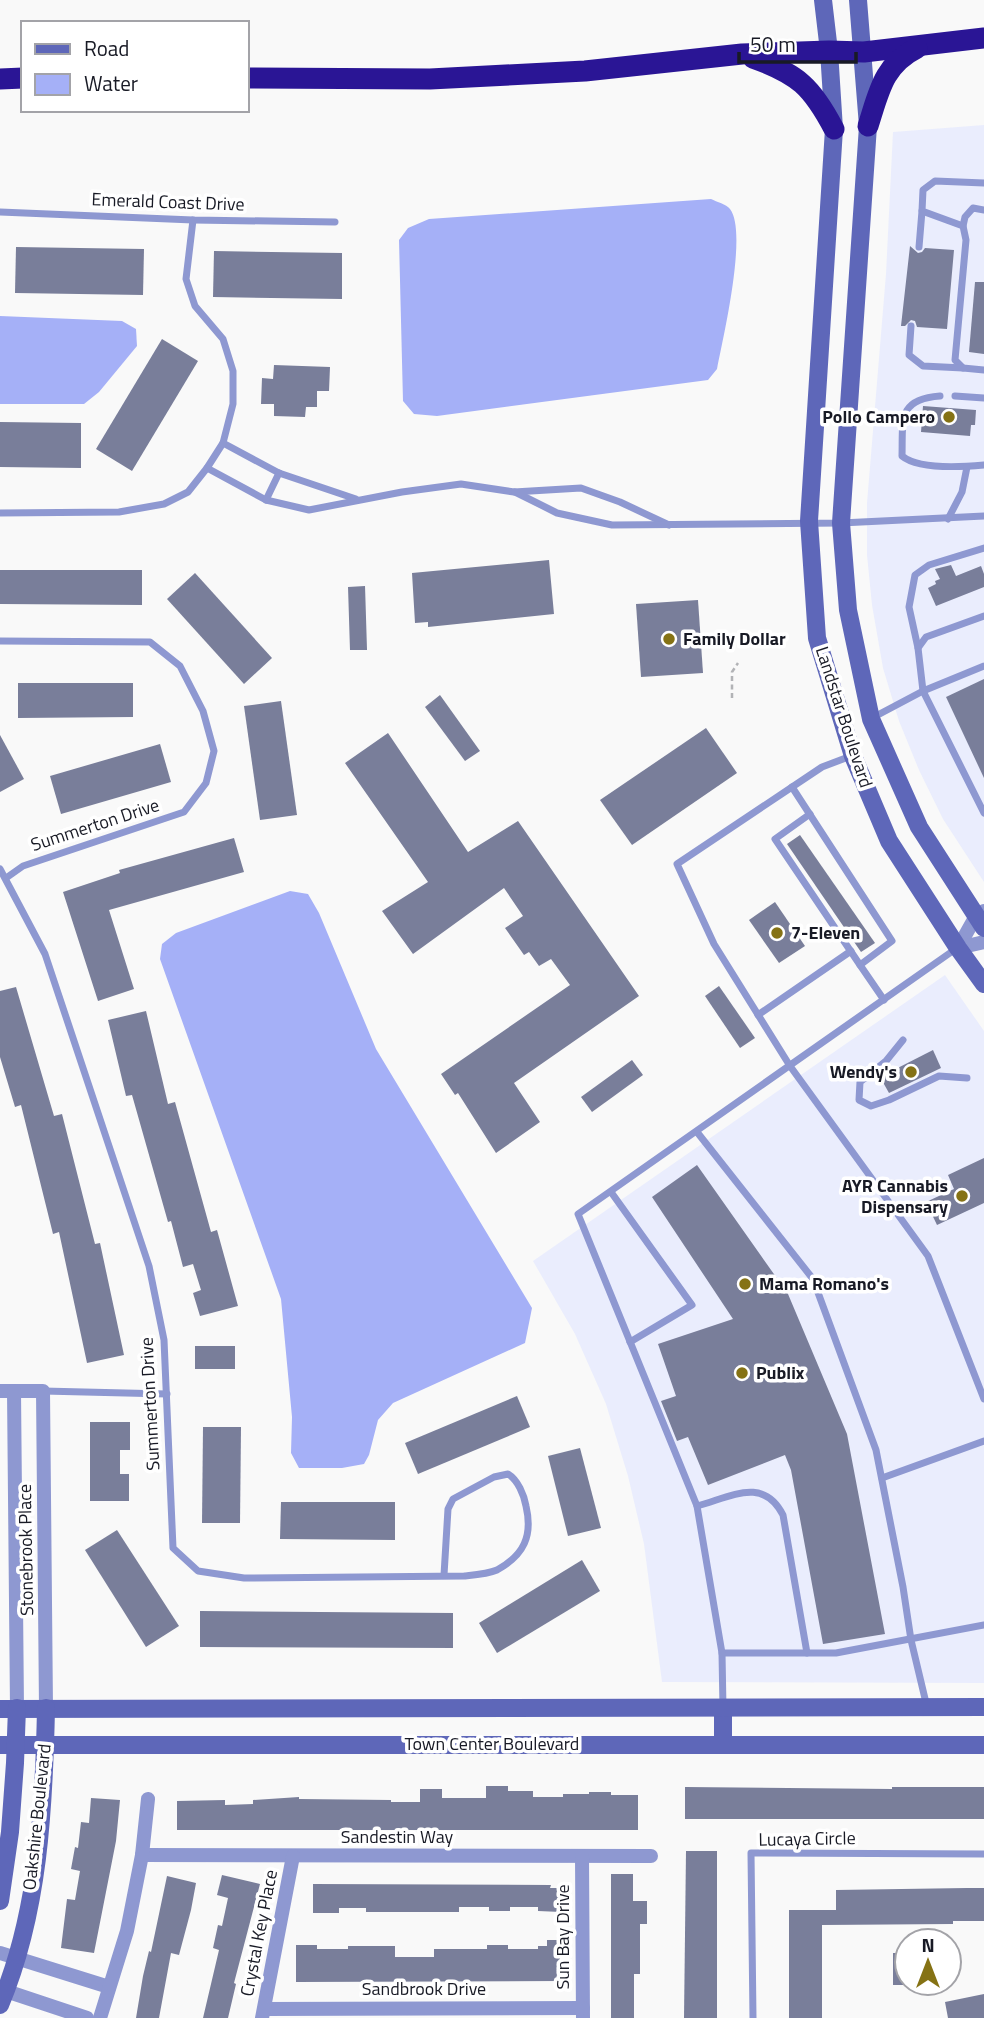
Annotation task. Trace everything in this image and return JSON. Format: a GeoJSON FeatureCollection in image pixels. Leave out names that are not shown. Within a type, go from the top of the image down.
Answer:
{"type":"FeatureCollection","features":[{"type":"Feature","properties":{"kind":"highway"},"geometry":{"type":"LineString","coordinates":[[248,78],[443,78],[585,71],[741,54],[864,52],[984,38]]}},
{"type":"Feature","properties":{"kind":"highway"},"geometry":{"type":"LineString","coordinates":[[868,126],[890,69],[902,56],[919,47]]}},
{"type":"Feature","properties":{"kind":"highway"},"geometry":{"type":"LineString","coordinates":[[741,54],[783,69],[794,76],[822,105],[834,129]]}},
{"type":"Feature","properties":{"kind":"highway"},"geometry":{"type":"LineString","coordinates":[[0,79],[21,78]]}},
{"type":"Feature","properties":{"kind":"main road","name":"Landstar Boulevard"},"geometry":{"type":"LineString","coordinates":[[823,0],[834,129],[809,522],[817,638],[853,756],[889,841],[984,984]]}},
{"type":"Feature","properties":{"kind":"main road","name":"Landstar Boulevard"},"geometry":{"type":"LineString","coordinates":[[858,0],[868,126],[841,523],[848,610],[871,719],[919,827],[982,918]]}},
{"type":"Feature","properties":{"kind":"main road","name":"Town Center Boulevard"},"geometry":{"type":"LineString","coordinates":[[8,1709],[984,1707]]}},
{"type":"Feature","properties":{"kind":"main road"},"geometry":{"type":"LineString","coordinates":[[723,1708],[723,1744]]}},
{"type":"Feature","properties":{"kind":"main road","name":"Oakshire Boulevard"},"geometry":{"type":"LineString","coordinates":[[0,1900],[9,1832],[8,1709]]}},
{"type":"Feature","properties":{"kind":"main road","name":"Oakshire Boulevard"},"geometry":{"type":"LineString","coordinates":[[2,1995],[9,1955],[36,1865],[46,1709]]}},
{"type":"Feature","properties":{"kind":"main road","name":"Town Center Boulevard"},"geometry":{"type":"LineString","coordinates":[[8,1745],[984,1745]]}},
{"type":"Feature","properties":{"kind":"street"},"geometry":{"type":"LineString","coordinates":[[958,948],[982,918]]}},
{"type":"Feature","properties":{"kind":"street"},"geometry":{"type":"LineString","coordinates":[[958,948],[984,942]]}},
{"type":"Feature","properties":{"kind":"street"},"geometry":{"type":"LineString","coordinates":[[7,1391],[43,1391]]}},
{"type":"Feature","properties":{"kind":"street","name":"Stonebrook Place"},"geometry":{"type":"LineString","coordinates":[[7,1391],[8,1709]]}},
{"type":"Feature","properties":{"kind":"street","name":"Stonebrook Place"},"geometry":{"type":"LineString","coordinates":[[43,1391],[46,1709]]}},
{"type":"Feature","properties":{"kind":"street"},"geometry":{"type":"LineString","coordinates":[[100,2018],[127,1931],[142,1855],[148,1799]]}},
{"type":"Feature","properties":{"kind":"street","name":"Sandestin Way"},"geometry":{"type":"LineString","coordinates":[[142,1855],[651,1856]]}},
{"type":"Feature","properties":{"kind":"street","name":"Crystal Key Place"},"geometry":{"type":"LineString","coordinates":[[263,2013],[293,1856]]}},
{"type":"Feature","properties":{"kind":"street","name":"Sun Bay Drive"},"geometry":{"type":"LineString","coordinates":[[582,1856],[583,2013]]}},
{"type":"Feature","properties":{"kind":"street"},"geometry":{"type":"LineString","coordinates":[[9,1955],[109,1987]]}},
{"type":"Feature","properties":{"kind":"street"},"geometry":{"type":"LineString","coordinates":[[2,1995],[87,2018]]}},
{"type":"Feature","properties":{"kind":"street","name":"Sandbrook Drive"},"geometry":{"type":"LineString","coordinates":[[263,2013],[583,2013]]}},
{"type":"Feature","properties":{"kind":"lane"},"geometry":{"type":"LineString","coordinates":[[919,247],[923,190],[935,181],[984,183]]}},
{"type":"Feature","properties":{"kind":"lane"},"geometry":{"type":"LineString","coordinates":[[963,368],[955,360],[966,240],[963,226],[965,217],[974,208],[984,210]]}},
{"type":"Feature","properties":{"kind":"lane"},"geometry":{"type":"LineString","coordinates":[[922,211],[963,226]]}},
{"type":"Feature","properties":{"kind":"lane","name":"Emerald Coast Drive"},"geometry":{"type":"LineString","coordinates":[[0,212],[193,220],[335,222]]}},
{"type":"Feature","properties":{"kind":"lane"},"geometry":{"type":"LineString","coordinates":[[0,513],[119,512],[164,504],[188,492],[207,468],[223,443],[233,404],[233,371],[223,340],[195,306],[186,279],[193,220]]}},
{"type":"Feature","properties":{"kind":"lane"},"geometry":{"type":"LineString","coordinates":[[911,326],[909,355],[923,366],[984,370]]}},
{"type":"Feature","properties":{"kind":"lane"},"geometry":{"type":"LineString","coordinates":[[940,396],[915,400],[909,407],[903,421],[902,456],[910,462],[923,464],[967,467],[984,465]]}},
{"type":"Feature","properties":{"kind":"lane"},"geometry":{"type":"LineString","coordinates":[[955,396],[984,398]]}},
{"type":"Feature","properties":{"kind":"lane"},"geometry":{"type":"LineString","coordinates":[[223,443],[279,473],[357,500]]}},
{"type":"Feature","properties":{"kind":"lane"},"geometry":{"type":"LineString","coordinates":[[948,519],[962,492],[967,467]]}},
{"type":"Feature","properties":{"kind":"lane"},"geometry":{"type":"LineString","coordinates":[[207,468],[265,500],[309,510],[461,484],[514,492],[580,488],[620,502],[669,525]]}},
{"type":"Feature","properties":{"kind":"lane"},"geometry":{"type":"LineString","coordinates":[[265,500],[279,473]]}},
{"type":"Feature","properties":{"kind":"lane"},"geometry":{"type":"LineString","coordinates":[[514,492],[557,513],[612,525],[841,523],[984,516]]}},
{"type":"Feature","properties":{"kind":"lane"},"geometry":{"type":"LineString","coordinates":[[984,548],[929,565],[915,575],[909,607],[918,648],[923,691],[984,813]]}},
{"type":"Feature","properties":{"kind":"lane"},"geometry":{"type":"LineString","coordinates":[[918,648],[926,637],[984,616]]}},
{"type":"Feature","properties":{"kind":"lane","name":"Summerton Drive"},"geometry":{"type":"LineString","coordinates":[[0,641],[150,642],[180,666],[203,711],[214,751],[206,783],[184,812],[23,866],[6,878]]}},
{"type":"Feature","properties":{"kind":"lane"},"geometry":{"type":"LineString","coordinates":[[871,719],[923,691],[984,666]]}},
{"type":"Feature","properties":{"kind":"lane"},"geometry":{"type":"LineString","coordinates":[[853,756],[822,766],[677,864],[715,944],[790,1066],[928,1256],[984,1399]]}},
{"type":"Feature","properties":{"kind":"lane"},"geometry":{"type":"LineString","coordinates":[[792,787],[892,941],[860,965]]}},
{"type":"Feature","properties":{"kind":"lane"},"geometry":{"type":"LineString","coordinates":[[810,814],[775,839],[884,1000]]}},
{"type":"Feature","properties":{"kind":"lane","name":"Summerton Drive"},"geometry":{"type":"LineString","coordinates":[[0,869],[45,954],[149,1266],[164,1340],[173,1548],[198,1571],[244,1578],[464,1576],[496,1571],[523,1549],[530,1524],[515,1478],[508,1474],[494,1477],[453,1499],[447,1509],[444,1575]]}},
{"type":"Feature","properties":{"kind":"lane"},"geometry":{"type":"LineString","coordinates":[[723,1708],[722,1653],[697,1506],[579,1214],[958,948]]}},
{"type":"Feature","properties":{"kind":"lane"},"geometry":{"type":"LineString","coordinates":[[758,1015],[851,951]]}},
{"type":"Feature","properties":{"kind":"lane"},"geometry":{"type":"LineString","coordinates":[[903,1040],[886,1061],[860,1082],[859,1100],[871,1106],[939,1076],[967,1078]]}},
{"type":"Feature","properties":{"kind":"lane"},"geometry":{"type":"LineString","coordinates":[[697,1132],[813,1279],[876,1450],[911,1640],[927,1707]]}},
{"type":"Feature","properties":{"kind":"lane"},"geometry":{"type":"LineString","coordinates":[[611,1192],[692,1306],[630,1342]]}},
{"type":"Feature","properties":{"kind":"lane"},"geometry":{"type":"LineString","coordinates":[[43,1391],[167,1394]]}},
{"type":"Feature","properties":{"kind":"lane"},"geometry":{"type":"LineString","coordinates":[[882,1478],[984,1442]]}},
{"type":"Feature","properties":{"kind":"lane"},"geometry":{"type":"LineString","coordinates":[[697,1506],[748,1492],[760,1492],[771,1497],[777,1504],[783,1515],[807,1653]]}},
{"type":"Feature","properties":{"kind":"lane"},"geometry":{"type":"LineString","coordinates":[[722,1653],[836,1653],[984,1625]]}},
{"type":"Feature","properties":{"kind":"lane","name":"Lucaya Circle"},"geometry":{"type":"LineString","coordinates":[[753,2018],[751,1853],[984,1854]]}},
{"type":"Feature","properties":{"kind":"path"},"geometry":{"type":"LineString","coordinates":[[732,698],[732,672],[738,663]]}},
{"type":"Feature","properties":{"kind":"shaded area"},"geometry":{"type":"Polygon","coordinates":[[[984,125],[984,882],[943,819],[899,721],[883,668],[872,605],[867,555],[867,503],[886,274],[893,132],[984,125]]]}},
{"type":"Feature","properties":{"kind":"shaded area"},"geometry":{"type":"Polygon","coordinates":[[[945,975],[984,1031],[984,1683],[662,1682],[644,1544],[628,1476],[606,1404],[575,1334],[533,1261],[945,975]]]}},
{"type":"Feature","properties":{"kind":"water"},"geometry":{"type":"Polygon","coordinates":[[[711,199],[730,209],[735,221],[736,239],[733,286],[724,334],[717,369],[708,380],[437,416],[414,414],[403,401],[399,240],[408,228],[429,219],[711,199]]]}},
{"type":"Feature","properties":{"kind":"water"},"geometry":{"type":"Polygon","coordinates":[[[0,316],[122,321],[136,329],[137,346],[99,392],[84,404],[0,404],[0,316]]]}},
{"type":"Feature","properties":{"kind":"water"},"geometry":{"type":"Polygon","coordinates":[[[290,891],[308,894],[319,913],[376,1049],[532,1308],[525,1343],[393,1403],[378,1420],[364,1464],[342,1468],[299,1468],[291,1453],[292,1417],[281,1299],[160,959],[162,944],[176,933],[290,891]]]}},
{"type":"Feature","properties":{"kind":"building"},"geometry":{"type":"Polygon","coordinates":[[[910,246],[918,253],[925,248],[954,250],[947,329],[917,327],[915,321],[911,320],[901,326],[910,246]]]}},
{"type":"Feature","properties":{"kind":"building"},"geometry":{"type":"Polygon","coordinates":[[[16,247],[144,249],[143,295],[15,293],[16,247]]]}},
{"type":"Feature","properties":{"kind":"building"},"geometry":{"type":"Polygon","coordinates":[[[214,251],[342,253],[342,299],[213,297],[214,251]]]}},
{"type":"Feature","properties":{"kind":"building"},"geometry":{"type":"Polygon","coordinates":[[[975,282],[984,282],[984,354],[969,352],[975,282]]]}},
{"type":"Feature","properties":{"kind":"building"},"geometry":{"type":"Polygon","coordinates":[[[162,339],[198,361],[132,471],[96,449],[162,339]]]}},
{"type":"Feature","properties":{"kind":"building"},"geometry":{"type":"Polygon","coordinates":[[[274,365],[330,367],[329,391],[317,391],[317,407],[306,407],[305,417],[274,416],[274,404],[261,404],[262,378],[273,379],[274,365]]]}},
{"type":"Feature","properties":{"kind":"building","name":"Pollo Campero"},"geometry":{"type":"Polygon","coordinates":[[[923,406],[976,410],[975,425],[971,425],[970,436],[921,432],[923,406]]]}},
{"type":"Feature","properties":{"kind":"building"},"geometry":{"type":"Polygon","coordinates":[[[0,422],[81,423],[81,468],[0,467],[0,422]]]}},
{"type":"Feature","properties":{"kind":"building"},"geometry":{"type":"Polygon","coordinates":[[[549,560],[554,614],[428,627],[428,622],[415,623],[412,573],[549,560]]]}},
{"type":"Feature","properties":{"kind":"building"},"geometry":{"type":"Polygon","coordinates":[[[951,565],[956,576],[981,566],[984,587],[936,606],[928,588],[940,579],[935,569],[951,565]]]}},
{"type":"Feature","properties":{"kind":"building"},"geometry":{"type":"Polygon","coordinates":[[[0,570],[142,570],[142,605],[0,604],[0,570]]]}},
{"type":"Feature","properties":{"kind":"building"},"geometry":{"type":"Polygon","coordinates":[[[195,573],[272,658],[244,684],[167,599],[195,573]]]}},
{"type":"Feature","properties":{"kind":"building"},"geometry":{"type":"Polygon","coordinates":[[[365,586],[367,650],[350,650],[348,587],[365,586]]]}},
{"type":"Feature","properties":{"kind":"building","name":"Family Dollar"},"geometry":{"type":"Polygon","coordinates":[[[698,600],[703,673],[641,677],[636,604],[698,600]]]}},
{"type":"Feature","properties":{"kind":"building"},"geometry":{"type":"Polygon","coordinates":[[[984,679],[984,778],[946,697],[984,679]]]}},
{"type":"Feature","properties":{"kind":"building"},"geometry":{"type":"Polygon","coordinates":[[[18,683],[133,683],[133,717],[18,718],[18,683]]]}},
{"type":"Feature","properties":{"kind":"building"},"geometry":{"type":"Polygon","coordinates":[[[440,695],[480,751],[465,761],[425,707],[440,695]]]}},
{"type":"Feature","properties":{"kind":"building"},"geometry":{"type":"Polygon","coordinates":[[[281,701],[297,815],[260,820],[244,706],[281,701]]]}},
{"type":"Feature","properties":{"kind":"building"},"geometry":{"type":"Polygon","coordinates":[[[706,728],[737,773],[632,845],[600,800],[706,728]]]}},
{"type":"Feature","properties":{"kind":"building"},"geometry":{"type":"Polygon","coordinates":[[[388,733],[468,852],[518,821],[639,996],[514,1083],[540,1122],[496,1153],[458,1093],[455,1095],[441,1074],[570,985],[551,959],[539,966],[529,952],[524,955],[505,928],[523,916],[504,888],[413,954],[382,911],[428,882],[345,763],[388,733]]]}},
{"type":"Feature","properties":{"kind":"building"},"geometry":{"type":"Polygon","coordinates":[[[0,735],[24,779],[0,792],[0,735]]]}},
{"type":"Feature","properties":{"kind":"building"},"geometry":{"type":"Polygon","coordinates":[[[160,744],[171,782],[61,814],[50,776],[160,744]]]}},
{"type":"Feature","properties":{"kind":"building","name":"7-Eleven"},"geometry":{"type":"Polygon","coordinates":[[[800,835],[875,943],[861,952],[787,844],[800,835]]]}},
{"type":"Feature","properties":{"kind":"building"},"geometry":{"type":"Polygon","coordinates":[[[234,838],[244,872],[109,910],[134,989],[98,1001],[63,892],[120,873],[119,870],[234,838]]]}},
{"type":"Feature","properties":{"kind":"building","name":"7-Eleven"},"geometry":{"type":"Polygon","coordinates":[[[775,902],[805,946],[779,963],[749,920],[775,902]]]}},
{"type":"Feature","properties":{"kind":"building"},"geometry":{"type":"Polygon","coordinates":[[[719,986],[755,1038],[740,1048],[705,996],[719,986]]]}},
{"type":"Feature","properties":{"kind":"building"},"geometry":{"type":"Polygon","coordinates":[[[16,987],[54,1116],[62,1114],[95,1244],[100,1243],[124,1355],[87,1363],[59,1232],[53,1234],[21,1105],[15,1107],[0,1057],[0,991],[16,987]]]}},
{"type":"Feature","properties":{"kind":"building"},"geometry":{"type":"Polygon","coordinates":[[[146,1011],[168,1104],[175,1102],[211,1232],[217,1230],[238,1306],[200,1316],[193,1293],[201,1290],[193,1264],[183,1267],[132,1095],[126,1096],[108,1020],[146,1011]]]}},
{"type":"Feature","properties":{"kind":"building","name":"Wendy's"},"geometry":{"type":"Polygon","coordinates":[[[933,1050],[941,1068],[889,1093],[880,1077],[933,1050]]]}},
{"type":"Feature","properties":{"kind":"building"},"geometry":{"type":"Polygon","coordinates":[[[632,1060],[643,1075],[592,1112],[581,1097],[632,1060]]]}},
{"type":"Feature","properties":{"kind":"building","name":"AYR Cannabis Dispensary"},"geometry":{"type":"Polygon","coordinates":[[[984,1158],[984,1203],[937,1225],[926,1202],[954,1189],[948,1175],[984,1158]]]}},
{"type":"Feature","properties":{"kind":"building"},"geometry":{"type":"Polygon","coordinates":[[[697,1165],[788,1294],[847,1434],[885,1634],[823,1644],[791,1470],[785,1455],[708,1485],[688,1437],[677,1441],[661,1401],[676,1396],[658,1344],[733,1319],[652,1197],[697,1165]]]}},
{"type":"Feature","properties":{"kind":"building"},"geometry":{"type":"Polygon","coordinates":[[[195,1346],[235,1346],[235,1369],[195,1369],[195,1346]]]}},
{"type":"Feature","properties":{"kind":"building"},"geometry":{"type":"Polygon","coordinates":[[[517,1396],[530,1427],[418,1474],[405,1443],[517,1396]]]}},
{"type":"Feature","properties":{"kind":"building"},"geometry":{"type":"Polygon","coordinates":[[[90,1422],[130,1422],[130,1450],[120,1450],[120,1474],[129,1474],[129,1501],[90,1501],[90,1422]]]}},
{"type":"Feature","properties":{"kind":"building"},"geometry":{"type":"Polygon","coordinates":[[[203,1427],[241,1427],[240,1523],[202,1523],[203,1427]]]}},
{"type":"Feature","properties":{"kind":"building"},"geometry":{"type":"Polygon","coordinates":[[[580,1448],[601,1528],[568,1536],[548,1456],[580,1448]]]}},
{"type":"Feature","properties":{"kind":"building"},"geometry":{"type":"Polygon","coordinates":[[[281,1502],[395,1502],[395,1540],[280,1539],[281,1502]]]}},
{"type":"Feature","properties":{"kind":"building"},"geometry":{"type":"Polygon","coordinates":[[[117,1530],[179,1626],[146,1647],[85,1550],[117,1530]]]}},
{"type":"Feature","properties":{"kind":"building"},"geometry":{"type":"Polygon","coordinates":[[[582,1560],[600,1591],[497,1653],[479,1623],[582,1560]]]}},
{"type":"Feature","properties":{"kind":"building"},"geometry":{"type":"Polygon","coordinates":[[[200,1611],[453,1613],[453,1648],[200,1647],[200,1611]]]}},
{"type":"Feature","properties":{"kind":"building"},"geometry":{"type":"Polygon","coordinates":[[[486,1786],[508,1786],[508,1791],[533,1791],[533,1797],[563,1797],[563,1794],[589,1792],[638,1795],[638,1830],[177,1830],[177,1801],[225,1800],[225,1805],[299,1797],[420,1802],[420,1789],[442,1789],[442,1798],[486,1798],[486,1786]]]}},
{"type":"Feature","properties":{"kind":"building"},"geometry":{"type":"Polygon","coordinates":[[[685,1787],[984,1787],[984,1819],[685,1819],[685,1787]]]}},
{"type":"Feature","properties":{"kind":"building"},"geometry":{"type":"Polygon","coordinates":[[[91,1798],[120,1800],[116,1841],[94,1953],[61,1948],[67,1899],[75,1900],[80,1871],[71,1869],[75,1847],[78,1848],[81,1822],[89,1823],[91,1798]]]}},
{"type":"Feature","properties":{"kind":"building"},"geometry":{"type":"Polygon","coordinates":[[[686,1851],[717,1851],[717,2018],[684,2018],[686,1851]]]}},
{"type":"Feature","properties":{"kind":"building"},"geometry":{"type":"Polygon","coordinates":[[[611,1874],[633,1874],[633,1901],[647,1901],[647,1924],[640,1924],[640,1974],[634,1974],[634,2018],[611,2018],[611,1874]]]}},
{"type":"Feature","properties":{"kind":"building"},"geometry":{"type":"Polygon","coordinates":[[[222,1875],[260,1884],[234,1983],[236,1984],[228,2018],[203,2018],[219,1950],[213,1948],[218,1925],[222,1926],[228,1898],[217,1895],[222,1875]]]}},
{"type":"Feature","properties":{"kind":"building"},"geometry":{"type":"Polygon","coordinates":[[[167,1876],[196,1883],[191,1910],[179,1955],[171,1953],[159,2018],[136,2018],[143,1976],[149,1951],[151,1952],[167,1876]]]}},
{"type":"Feature","properties":{"kind":"building"},"geometry":{"type":"Polygon","coordinates":[[[313,1884],[551,1885],[550,1888],[561,1888],[561,1912],[538,1911],[538,1907],[510,1907],[510,1911],[489,1911],[489,1907],[459,1907],[459,1912],[366,1912],[366,1908],[339,1908],[339,1913],[313,1913],[313,1884]]]}},
{"type":"Feature","properties":{"kind":"building"},"geometry":{"type":"Polygon","coordinates":[[[984,1888],[984,1921],[953,1921],[953,1924],[822,1925],[822,2018],[789,2018],[789,1910],[836,1910],[836,1890],[984,1888]]]}},
{"type":"Feature","properties":{"kind":"building"},"geometry":{"type":"Polygon","coordinates":[[[547,1940],[560,1940],[560,1981],[296,1982],[296,1945],[317,1945],[317,1949],[395,1946],[395,1957],[434,1957],[434,1949],[487,1949],[487,1945],[508,1945],[508,1949],[538,1949],[538,1946],[547,1946],[547,1940]]]}},
{"type":"Feature","properties":{"kind":"building"},"geometry":{"type":"Polygon","coordinates":[[[984,1994],[984,2018],[948,2018],[945,2002],[984,1994]]]}},
{"type":"Feature","properties":{"kind":"place","name":"Pollo Campero"},"geometry":{"type":"Point","coordinates":[949,417]}},
{"type":"Feature","properties":{"kind":"place","name":"Family Dollar"},"geometry":{"type":"Point","coordinates":[669,639]}},
{"type":"Feature","properties":{"kind":"place","name":"7-Eleven"},"geometry":{"type":"Point","coordinates":[777,933]}},
{"type":"Feature","properties":{"kind":"place","name":"Wendy's"},"geometry":{"type":"Point","coordinates":[911,1072]}},
{"type":"Feature","properties":{"kind":"place","name":"AYR Cannabis Dispensary"},"geometry":{"type":"Point","coordinates":[962,1196]}},
{"type":"Feature","properties":{"kind":"place","name":"Mama Romano's"},"geometry":{"type":"Point","coordinates":[745,1284]}},
{"type":"Feature","properties":{"kind":"place","name":"Publix"},"geometry":{"type":"Point","coordinates":[742,1373]}}]}
